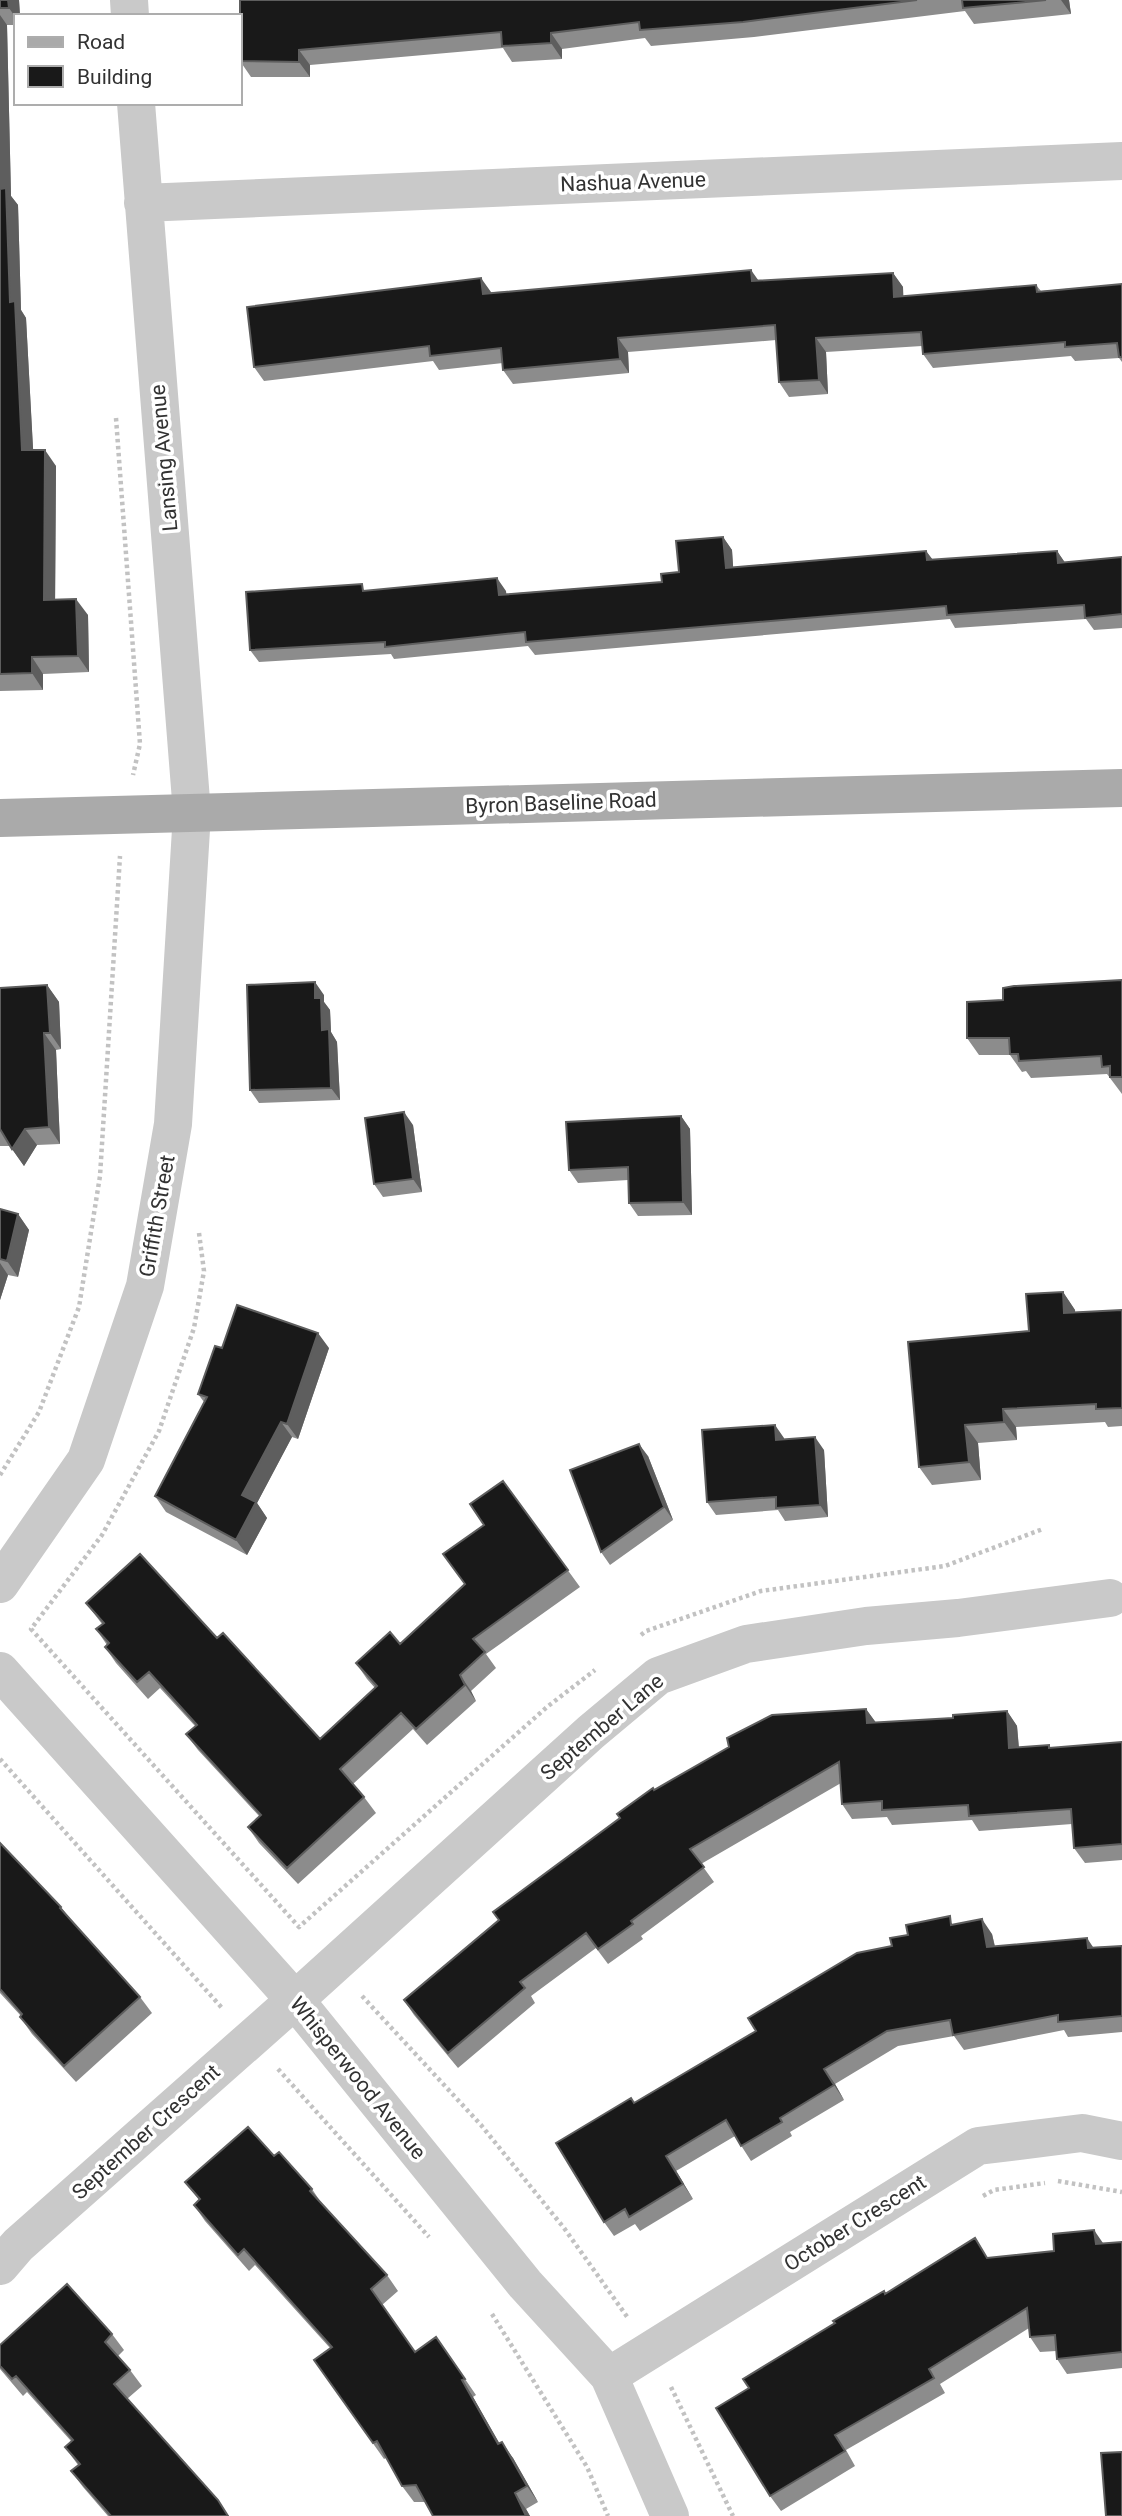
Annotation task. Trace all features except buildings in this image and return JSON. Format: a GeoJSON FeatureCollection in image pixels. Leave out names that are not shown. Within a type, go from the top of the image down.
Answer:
{"type":"FeatureCollection","features":[{"type":"Feature","properties":{"kind":"main road","name":"Byron Baseline Road"},"geometry":{"type":"LineString","coordinates":[[0,818],[1122,788]]}},
{"type":"Feature","properties":{"kind":"street","name":"Lansing Avenue"},"geometry":{"type":"LineString","coordinates":[[136,105],[192,813]]}},
{"type":"Feature","properties":{"kind":"street","name":"Nashua Avenue"},"geometry":{"type":"LineString","coordinates":[[143,204],[1122,161]]}},
{"type":"Feature","properties":{"kind":"street","name":"Griffith Street"},"geometry":{"type":"LineString","coordinates":[[0,1584],[86,1460],[145,1286],[173,1124],[192,813]]}},
{"type":"Feature","properties":{"kind":"street","name":"September Lane"},"geometry":{"type":"LineString","coordinates":[[295,2000],[591,1732],[658,1676],[746,1644],[866,1626],[958,1618],[1110,1598]]}},
{"type":"Feature","properties":{"kind":"street","name":"Whisperwood Avenue"},"geometry":{"type":"LineString","coordinates":[[0,1671],[295,2000],[525,2284],[608,2376],[670,2516]]}},
{"type":"Feature","properties":{"kind":"street","name":"September Crescent"},"geometry":{"type":"LineString","coordinates":[[0,2266],[18,2245],[295,2000]]}},
{"type":"Feature","properties":{"kind":"street","name":"October Crescent"},"geometry":{"type":"LineString","coordinates":[[608,2376],[978,2146],[1082,2133],[1122,2141]]}},
{"type":"Feature","properties":{"kind":"path"},"geometry":{"type":"LineString","coordinates":[[0,1475],[39,1412],[79,1307],[100,1177],[123,814],[140,744],[115,410]]}},
{"type":"Feature","properties":{"kind":"path"},"geometry":{"type":"LineString","coordinates":[[199,1232],[204,1271],[194,1328],[159,1431],[102,1535],[31,1629],[299,1927],[547,1707],[602,1665]]}},
{"type":"Feature","properties":{"kind":"path"},"geometry":{"type":"LineString","coordinates":[[635,1640],[646,1631],[761,1591],[945,1566],[1043,1530]]}},
{"type":"Feature","properties":{"kind":"path"},"geometry":{"type":"LineString","coordinates":[[0,1759],[225,2012]]}},
{"type":"Feature","properties":{"kind":"path"},"geometry":{"type":"LineString","coordinates":[[359,1993],[481,2125],[564,2228],[631,2321]]}},
{"type":"Feature","properties":{"kind":"path"},"geometry":{"type":"LineString","coordinates":[[272,2062],[435,2243]]}},
{"type":"Feature","properties":{"kind":"path"},"geometry":{"type":"LineString","coordinates":[[972,2201],[994,2190],[1062,2181],[1122,2192]]}},
{"type":"Feature","properties":{"kind":"path"},"geometry":{"type":"LineString","coordinates":[[487,2305],[587,2467],[608,2516]]}},
{"type":"Feature","properties":{"kind":"path"},"geometry":{"type":"LineString","coordinates":[[683,2380],[671,2387],[733,2516]]}}]}
